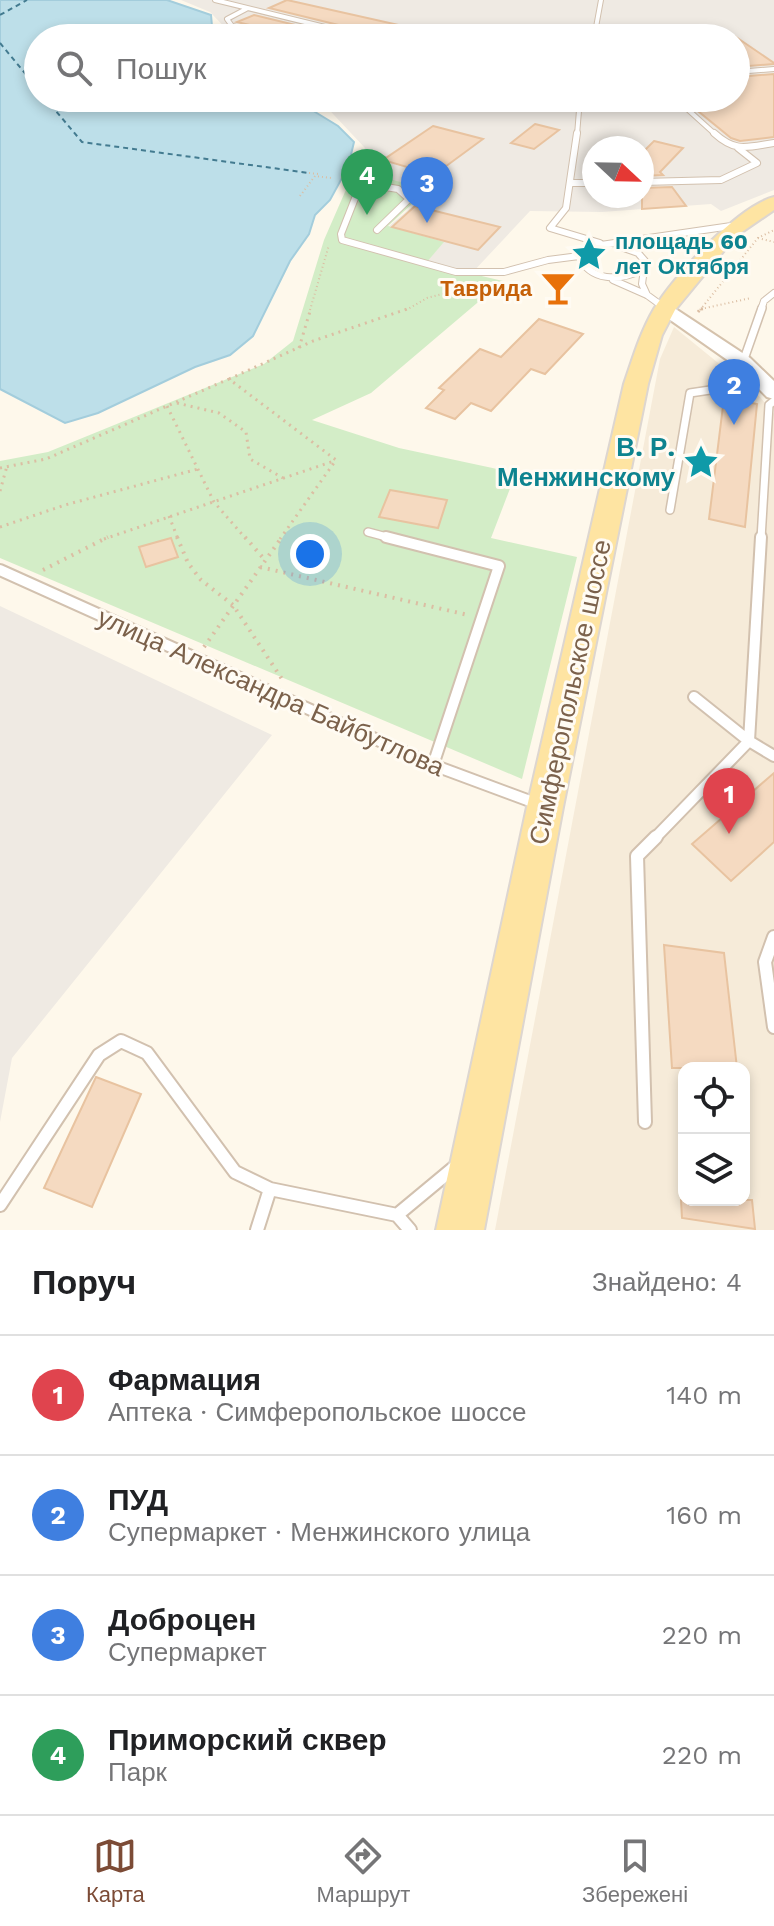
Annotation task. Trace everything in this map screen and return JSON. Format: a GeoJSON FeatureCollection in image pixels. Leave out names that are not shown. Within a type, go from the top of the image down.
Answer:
{"type":"FeatureCollection","features":[{"type":"Feature","properties":{"kind":"main road","name":"Симферопольское шоссе"},"geometry":{"type":"LineString","coordinates":[[460,1230],[545,807],[636,384],[651,335],[675,309],[729,232],[774,202]]}},
{"type":"Feature","properties":{"kind":"street"},"geometry":{"type":"LineString","coordinates":[[675,309],[743,362],[769,387]]}},
{"type":"Feature","properties":{"kind":"lane"},"geometry":{"type":"LineString","coordinates":[[215,0],[310,24]]}},
{"type":"Feature","properties":{"kind":"lane"},"geometry":{"type":"LineString","coordinates":[[597,24],[601,0]]}},
{"type":"Feature","properties":{"kind":"lane"},"geometry":{"type":"LineString","coordinates":[[231,24],[227,19],[246,9]]}},
{"type":"Feature","properties":{"kind":"lane"},"geometry":{"type":"LineString","coordinates":[[750,71],[774,69]]}},
{"type":"Feature","properties":{"kind":"lane"},"geometry":{"type":"LineString","coordinates":[[579,112],[566,208],[550,228],[638,253],[645,261],[642,284],[675,309]]}},
{"type":"Feature","properties":{"kind":"lane"},"geometry":{"type":"LineString","coordinates":[[654,182],[721,180],[757,163],[738,148],[725,143],[691,112]]}},
{"type":"Feature","properties":{"kind":"lane"},"geometry":{"type":"LineString","coordinates":[[738,148],[774,143]]}},
{"type":"Feature","properties":{"kind":"lane"},"geometry":{"type":"LineString","coordinates":[[343,178],[398,189],[409,199],[377,230]]}},
{"type":"Feature","properties":{"kind":"lane"},"geometry":{"type":"LineString","coordinates":[[361,183],[341,234],[342,240],[456,272],[504,272],[548,260],[579,256],[594,246],[739,225]]}},
{"type":"Feature","properties":{"kind":"lane"},"geometry":{"type":"LineString","coordinates":[[571,183],[582,183]]}},
{"type":"Feature","properties":{"kind":"lane"},"geometry":{"type":"LineString","coordinates":[[579,256],[581,264],[590,271],[675,309]]}},
{"type":"Feature","properties":{"kind":"lane"},"geometry":{"type":"LineString","coordinates":[[606,277],[632,276],[642,270]]}},
{"type":"Feature","properties":{"kind":"lane"},"geometry":{"type":"LineString","coordinates":[[743,362],[764,301],[772,295]]}},
{"type":"Feature","properties":{"kind":"lane"},"geometry":{"type":"LineString","coordinates":[[670,510],[690,393],[769,387]]}},
{"type":"Feature","properties":{"kind":"lane"},"geometry":{"type":"LineString","coordinates":[[645,1122],[637,856],[749,741],[769,405],[774,401]]}},
{"type":"Feature","properties":{"kind":"lane"},"geometry":{"type":"LineString","coordinates":[[368,532],[499,566],[433,765]]}},
{"type":"Feature","properties":{"kind":"lane","name":"улица Александра Байбутлова"},"geometry":{"type":"LineString","coordinates":[[0,570],[433,765],[545,807]]}},
{"type":"Feature","properties":{"kind":"lane"},"geometry":{"type":"LineString","coordinates":[[694,697],[749,741],[774,756]]}},
{"type":"Feature","properties":{"kind":"lane"},"geometry":{"type":"LineString","coordinates":[[774,937],[765,962],[774,1027]]}},
{"type":"Feature","properties":{"kind":"lane"},"geometry":{"type":"LineString","coordinates":[[0,1205],[99,1055],[121,1041],[147,1053],[235,1172],[270,1189],[397,1215],[410,1230]]}},
{"type":"Feature","properties":{"kind":"lane"},"geometry":{"type":"LineString","coordinates":[[397,1215],[477,1149]]}},
{"type":"Feature","properties":{"kind":"lane"},"geometry":{"type":"LineString","coordinates":[[257,1230],[270,1189]]}},
{"type":"Feature","properties":{"kind":"path"},"geometry":{"type":"LineString","coordinates":[[300,196],[319,171]]}},
{"type":"Feature","properties":{"kind":"path"},"geometry":{"type":"LineString","coordinates":[[309,173],[343,178]]}},
{"type":"Feature","properties":{"kind":"path"},"geometry":{"type":"LineString","coordinates":[[315,176],[343,178]]}},
{"type":"Feature","properties":{"kind":"path"},"geometry":{"type":"LineString","coordinates":[[675,309],[758,238],[774,230]]}},
{"type":"Feature","properties":{"kind":"path"},"geometry":{"type":"LineString","coordinates":[[758,238],[774,242]]}},
{"type":"Feature","properties":{"kind":"path"},"geometry":{"type":"LineString","coordinates":[[299,348],[328,246],[342,240]]}},
{"type":"Feature","properties":{"kind":"path"},"geometry":{"type":"LineString","coordinates":[[0,468],[46,459],[299,348],[504,272]]}},
{"type":"Feature","properties":{"kind":"path"},"geometry":{"type":"LineString","coordinates":[[675,309],[772,295]]}},
{"type":"Feature","properties":{"kind":"path"},"geometry":{"type":"LineString","coordinates":[[229,379],[336,460]]}},
{"type":"Feature","properties":{"kind":"path"},"geometry":{"type":"LineString","coordinates":[[174,403],[226,418],[246,432],[250,459],[283,478]]}},
{"type":"Feature","properties":{"kind":"path"},"geometry":{"type":"LineString","coordinates":[[167,406],[214,502],[265,560]]}},
{"type":"Feature","properties":{"kind":"path"},"geometry":{"type":"LineString","coordinates":[[23,581],[102,540],[336,460]]}},
{"type":"Feature","properties":{"kind":"path"},"geometry":{"type":"LineString","coordinates":[[195,658],[336,460]]}},
{"type":"Feature","properties":{"kind":"path"},"geometry":{"type":"LineString","coordinates":[[0,491],[7,466]]}},
{"type":"Feature","properties":{"kind":"path"},"geometry":{"type":"LineString","coordinates":[[0,527],[65,505],[198,469]]}},
{"type":"Feature","properties":{"kind":"path"},"geometry":{"type":"LineString","coordinates":[[169,516],[188,563],[201,580],[233,605],[300,706]]}},
{"type":"Feature","properties":{"kind":"path"},"geometry":{"type":"LineString","coordinates":[[260,567],[482,618]]}},
{"type":"Feature","properties":{"kind":"shaded area"},"geometry":{"type":"Polygon","coordinates":[[[181,0],[774,0],[774,190],[721,211],[711,204],[602,212],[530,211],[472,273],[425,263],[443,243],[388,227],[431,191],[355,169],[365,148],[331,112],[750,112],[750,24],[222,24],[210,12],[181,0]]]}},
{"type":"Feature","properties":{"kind":"shaded area"},"geometry":{"type":"Polygon","coordinates":[[[674,327],[760,397],[774,414],[774,1230],[495,1230],[660,359],[674,327]]]}},
{"type":"Feature","properties":{"kind":"shaded area"},"geometry":{"type":"Polygon","coordinates":[[[0,606],[272,735],[12,1058],[0,1122],[0,606]]]}},
{"type":"Feature","properties":{"kind":"green space"},"geometry":{"type":"Polygon","coordinates":[[[355,169],[432,191],[417,204],[413,203],[388,226],[444,242],[426,263],[503,281],[371,393],[312,420],[399,448],[516,473],[491,538],[577,557],[522,779],[0,558],[0,461],[48,452],[264,364],[293,341],[324,240],[355,169]]]}},
{"type":"Feature","properties":{"kind":"water"},"geometry":{"type":"Polygon","coordinates":[[[0,0],[167,0],[211,15],[212,24],[24,24],[24,112],[315,112],[338,126],[354,142],[348,167],[330,200],[315,215],[309,234],[290,261],[253,336],[230,355],[195,367],[98,413],[65,423],[0,389],[0,0]]]}},
{"type":"Feature","properties":{"kind":"building"},"geometry":{"type":"Polygon","coordinates":[[[287,0],[394,24],[334,24],[269,8],[287,0]]]}},
{"type":"Feature","properties":{"kind":"building"},"geometry":{"type":"Polygon","coordinates":[[[254,15],[291,24],[245,24],[237,22],[254,15]]]}},
{"type":"Feature","properties":{"kind":"building"},"geometry":{"type":"Polygon","coordinates":[[[750,47],[774,63],[750,66],[750,47]]]}},
{"type":"Feature","properties":{"kind":"building"},"geometry":{"type":"Polygon","coordinates":[[[774,74],[774,137],[740,141],[731,138],[699,112],[750,112],[750,76],[774,74]]]}},
{"type":"Feature","properties":{"kind":"building"},"geometry":{"type":"Polygon","coordinates":[[[535,124],[559,130],[534,149],[511,143],[535,124]]]}},
{"type":"Feature","properties":{"kind":"building"},"geometry":{"type":"Polygon","coordinates":[[[433,126],[483,139],[434,175],[383,160],[433,126]]]}},
{"type":"Feature","properties":{"kind":"building"},"geometry":{"type":"Polygon","coordinates":[[[654,141],[683,148],[660,172],[663,175],[654,175],[654,141]]]}},
{"type":"Feature","properties":{"kind":"building"},"geometry":{"type":"Polygon","coordinates":[[[672,187],[686,206],[642,209],[654,208],[654,188],[672,187]]]}},
{"type":"Feature","properties":{"kind":"building"},"geometry":{"type":"Polygon","coordinates":[[[415,206],[500,227],[478,250],[392,227],[415,206]]]}},
{"type":"Feature","properties":{"kind":"building"},"geometry":{"type":"Polygon","coordinates":[[[539,319],[583,334],[545,374],[531,369],[491,411],[471,403],[455,419],[426,408],[444,390],[439,388],[480,349],[501,357],[539,319]]]}},
{"type":"Feature","properties":{"kind":"building"},"geometry":{"type":"Polygon","coordinates":[[[724,398],[757,404],[745,527],[709,519],[724,398]]]}},
{"type":"Feature","properties":{"kind":"building"},"geometry":{"type":"Polygon","coordinates":[[[390,490],[447,500],[438,528],[379,517],[390,490]]]}},
{"type":"Feature","properties":{"kind":"building"},"geometry":{"type":"Polygon","coordinates":[[[171,538],[178,557],[146,567],[139,547],[171,538]]]}},
{"type":"Feature","properties":{"kind":"building"},"geometry":{"type":"Polygon","coordinates":[[[774,773],[774,842],[731,881],[692,844],[774,773]]]}},
{"type":"Feature","properties":{"kind":"building"},"geometry":{"type":"Polygon","coordinates":[[[664,945],[724,953],[736,1062],[678,1062],[678,1068],[672,1068],[664,945]]]}},
{"type":"Feature","properties":{"kind":"building"},"geometry":{"type":"Polygon","coordinates":[[[96,1077],[141,1094],[92,1207],[44,1188],[96,1077]]]}},
{"type":"Feature","properties":{"kind":"building"},"geometry":{"type":"Polygon","coordinates":[[[752,1200],[755,1229],[682,1218],[681,1206],[750,1206],[752,1200]]]}},
{"type":"Feature","properties":{"kind":"ferry route"},"geometry":{"type":"LineString","coordinates":[[0,15],[27,0]]}},
{"type":"Feature","properties":{"kind":"ferry route"},"geometry":{"type":"LineString","coordinates":[[0,43],[24,72]]}},
{"type":"Feature","properties":{"kind":"ferry route"},"geometry":{"type":"LineString","coordinates":[[57,112],[82,142],[309,173]]}},
{"type":"Feature","properties":{"kind":"place","name":"Приморский сквер"},"geometry":{"type":"Point","coordinates":[367,215]}},
{"type":"Feature","properties":{"kind":"place","name":"Доброцен"},"geometry":{"type":"Point","coordinates":[427,223]}},
{"type":"Feature","properties":{"kind":"place","name":"площадь 60 лет Октября"},"geometry":{"type":"Point","coordinates":[589,254]}},
{"type":"Feature","properties":{"kind":"place","name":"Таврида"},"geometry":{"type":"Point","coordinates":[558,288]}},
{"type":"Feature","properties":{"kind":"place","name":"ПУД"},"geometry":{"type":"Point","coordinates":[734,425]}},
{"type":"Feature","properties":{"kind":"place","name":"В. Р. Менжинскому"},"geometry":{"type":"Point","coordinates":[701,462]}},
{"type":"Feature","properties":{"kind":"place","name":"Фармация"},"geometry":{"type":"Point","coordinates":[729,834]}}]}
